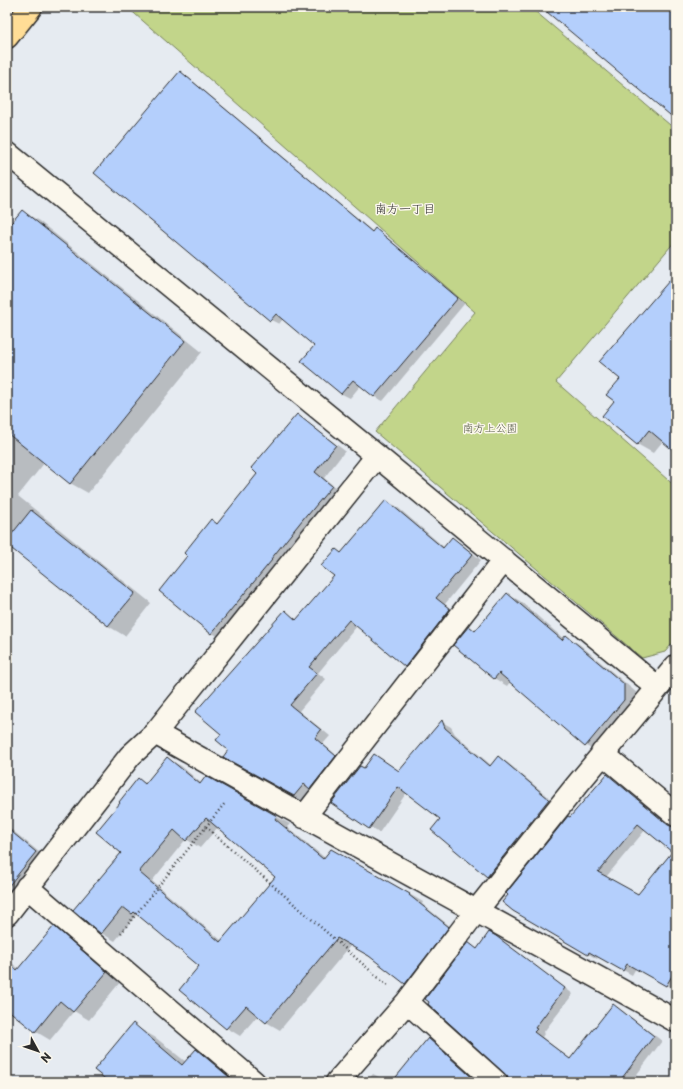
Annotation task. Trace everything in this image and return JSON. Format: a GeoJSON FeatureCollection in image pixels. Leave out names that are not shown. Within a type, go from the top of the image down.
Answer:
{"type":"FeatureCollection","features":[{"type":"Feature","properties":{"kind":"highway"},"geometry":{"type":"LineString","coordinates":[[7,37],[32,7]]}},
{"type":"Feature","properties":{"kind":"street"},"geometry":{"type":"LineString","coordinates":[[7,153],[657,687]]}},
{"type":"Feature","properties":{"kind":"street"},"geometry":{"type":"LineString","coordinates":[[7,914],[130,756],[155,733],[377,456]]}},
{"type":"Feature","properties":{"kind":"street"},"geometry":{"type":"LineString","coordinates":[[304,817],[504,560]]}},
{"type":"Feature","properties":{"kind":"street"},"geometry":{"type":"LineString","coordinates":[[337,1082],[407,1002],[477,910],[602,753],[676,666]]}},
{"type":"Feature","properties":{"kind":"street"},"geometry":{"type":"LineString","coordinates":[[155,733],[304,817],[477,910],[676,1021]]}},
{"type":"Feature","properties":{"kind":"street"},"geometry":{"type":"LineString","coordinates":[[602,753],[676,815]]}},
{"type":"Feature","properties":{"kind":"street"},"geometry":{"type":"LineString","coordinates":[[27,887],[254,1082]]}},
{"type":"Feature","properties":{"kind":"street"},"geometry":{"type":"LineString","coordinates":[[407,1002],[496,1082]]}},
{"type":"Feature","properties":{"kind":"path"},"geometry":{"type":"LineString","coordinates":[[104,954],[242,782]]}},
{"type":"Feature","properties":{"kind":"path"},"geometry":{"type":"LineString","coordinates":[[206,827],[407,1002]]}},
{"type":"Feature","properties":{"kind":"green space","name":"南方上公園"},"geometry":{"type":"Polygon","coordinates":[[[127,7],[530,7],[676,130],[676,240],[556,382],[676,487],[676,639],[665,652],[642,658],[375,432],[475,312],[127,7]]]}},
{"type":"Feature","properties":{"kind":"building"},"geometry":{"type":"Polygon","coordinates":[[[541,7],[676,7],[676,120],[541,7]]]}},
{"type":"Feature","properties":{"kind":"building"},"geometry":{"type":"Polygon","coordinates":[[[180,71],[372,232],[375,228],[458,298],[374,397],[353,380],[341,394],[301,361],[314,346],[276,314],[270,321],[94,173],[180,71]]]}},
{"type":"Feature","properties":{"kind":"building"},"geometry":{"type":"Polygon","coordinates":[[[22,210],[185,341],[70,484],[7,433],[7,228],[22,210]]]}},
{"type":"Feature","properties":{"kind":"building"},"geometry":{"type":"Polygon","coordinates":[[[676,273],[676,453],[649,430],[637,445],[602,416],[614,401],[606,395],[620,379],[599,362],[676,273]]]}},
{"type":"Feature","properties":{"kind":"building"},"geometry":{"type":"Polygon","coordinates":[[[297,414],[336,445],[315,472],[332,486],[308,515],[307,514],[271,559],[272,560],[211,634],[159,591],[187,556],[184,553],[211,519],[217,524],[257,474],[251,468],[297,414]]]}},
{"type":"Feature","properties":{"kind":"building"},"geometry":{"type":"Polygon","coordinates":[[[386,500],[443,548],[452,537],[473,554],[436,598],[450,609],[405,667],[349,620],[309,667],[317,673],[290,705],[321,730],[315,738],[336,756],[310,789],[304,784],[294,796],[223,757],[228,750],[216,740],[221,734],[195,712],[285,610],[296,620],[334,576],[321,566],[336,549],[341,553],[386,500]]]}},
{"type":"Feature","properties":{"kind":"building"},"geometry":{"type":"Polygon","coordinates":[[[31,510],[135,593],[108,626],[7,545],[7,540],[31,510]]]}},
{"type":"Feature","properties":{"kind":"building"},"geometry":{"type":"Polygon","coordinates":[[[507,593],[562,640],[566,635],[624,684],[624,700],[585,747],[499,673],[494,679],[453,645],[469,626],[475,631],[507,593]]]}},
{"type":"Feature","properties":{"kind":"building"},"geometry":{"type":"Polygon","coordinates":[[[442,720],[445,728],[490,766],[498,756],[549,799],[487,877],[431,830],[440,819],[398,787],[369,829],[331,803],[360,766],[364,768],[374,754],[399,771],[442,720]]]}},
{"type":"Feature","properties":{"kind":"building"},"geometry":{"type":"Polygon","coordinates":[[[167,757],[200,784],[206,776],[277,816],[275,819],[323,859],[331,849],[410,894],[409,895],[449,927],[405,984],[369,956],[337,938],[266,1023],[246,1006],[226,1029],[179,990],[199,966],[134,912],[132,914],[123,907],[101,934],[73,910],[121,853],[96,832],[138,778],[145,784],[167,757]],[[206,818],[186,841],[174,830],[139,872],[220,942],[275,877],[206,818]]]}},
{"type":"Feature","properties":{"kind":"building"},"geometry":{"type":"Polygon","coordinates":[[[607,774],[668,825],[676,828],[676,969],[666,986],[627,964],[623,971],[589,952],[588,955],[513,911],[502,902],[508,895],[506,893],[568,816],[570,817],[607,774]],[[638,824],[598,872],[638,894],[672,852],[638,824]]]}},
{"type":"Feature","properties":{"kind":"building"},"geometry":{"type":"Polygon","coordinates":[[[7,828],[36,852],[7,888],[7,828]]]}},
{"type":"Feature","properties":{"kind":"building"},"geometry":{"type":"Polygon","coordinates":[[[54,926],[107,972],[73,1012],[60,1001],[35,1032],[7,1009],[7,962],[17,970],[54,926]]]}},
{"type":"Feature","properties":{"kind":"building"},"geometry":{"type":"Polygon","coordinates":[[[489,932],[565,988],[535,1028],[537,1029],[534,1032],[570,1059],[613,1004],[654,1036],[619,1082],[508,1082],[508,1078],[504,1073],[428,1004],[429,1002],[425,999],[468,942],[477,949],[489,932]]]}},
{"type":"Feature","properties":{"kind":"building"},"geometry":{"type":"Polygon","coordinates":[[[133,1023],[182,1065],[196,1049],[235,1082],[109,1082],[94,1070],[133,1023]]]}},
{"type":"Feature","properties":{"kind":"building"},"geometry":{"type":"Polygon","coordinates":[[[428,1038],[477,1082],[392,1082],[428,1038]]]}},
{"type":"Feature","properties":{"kind":"district","name":"南方一丁目"},"geometry":{"type":"Point","coordinates":[405,208]}}]}
